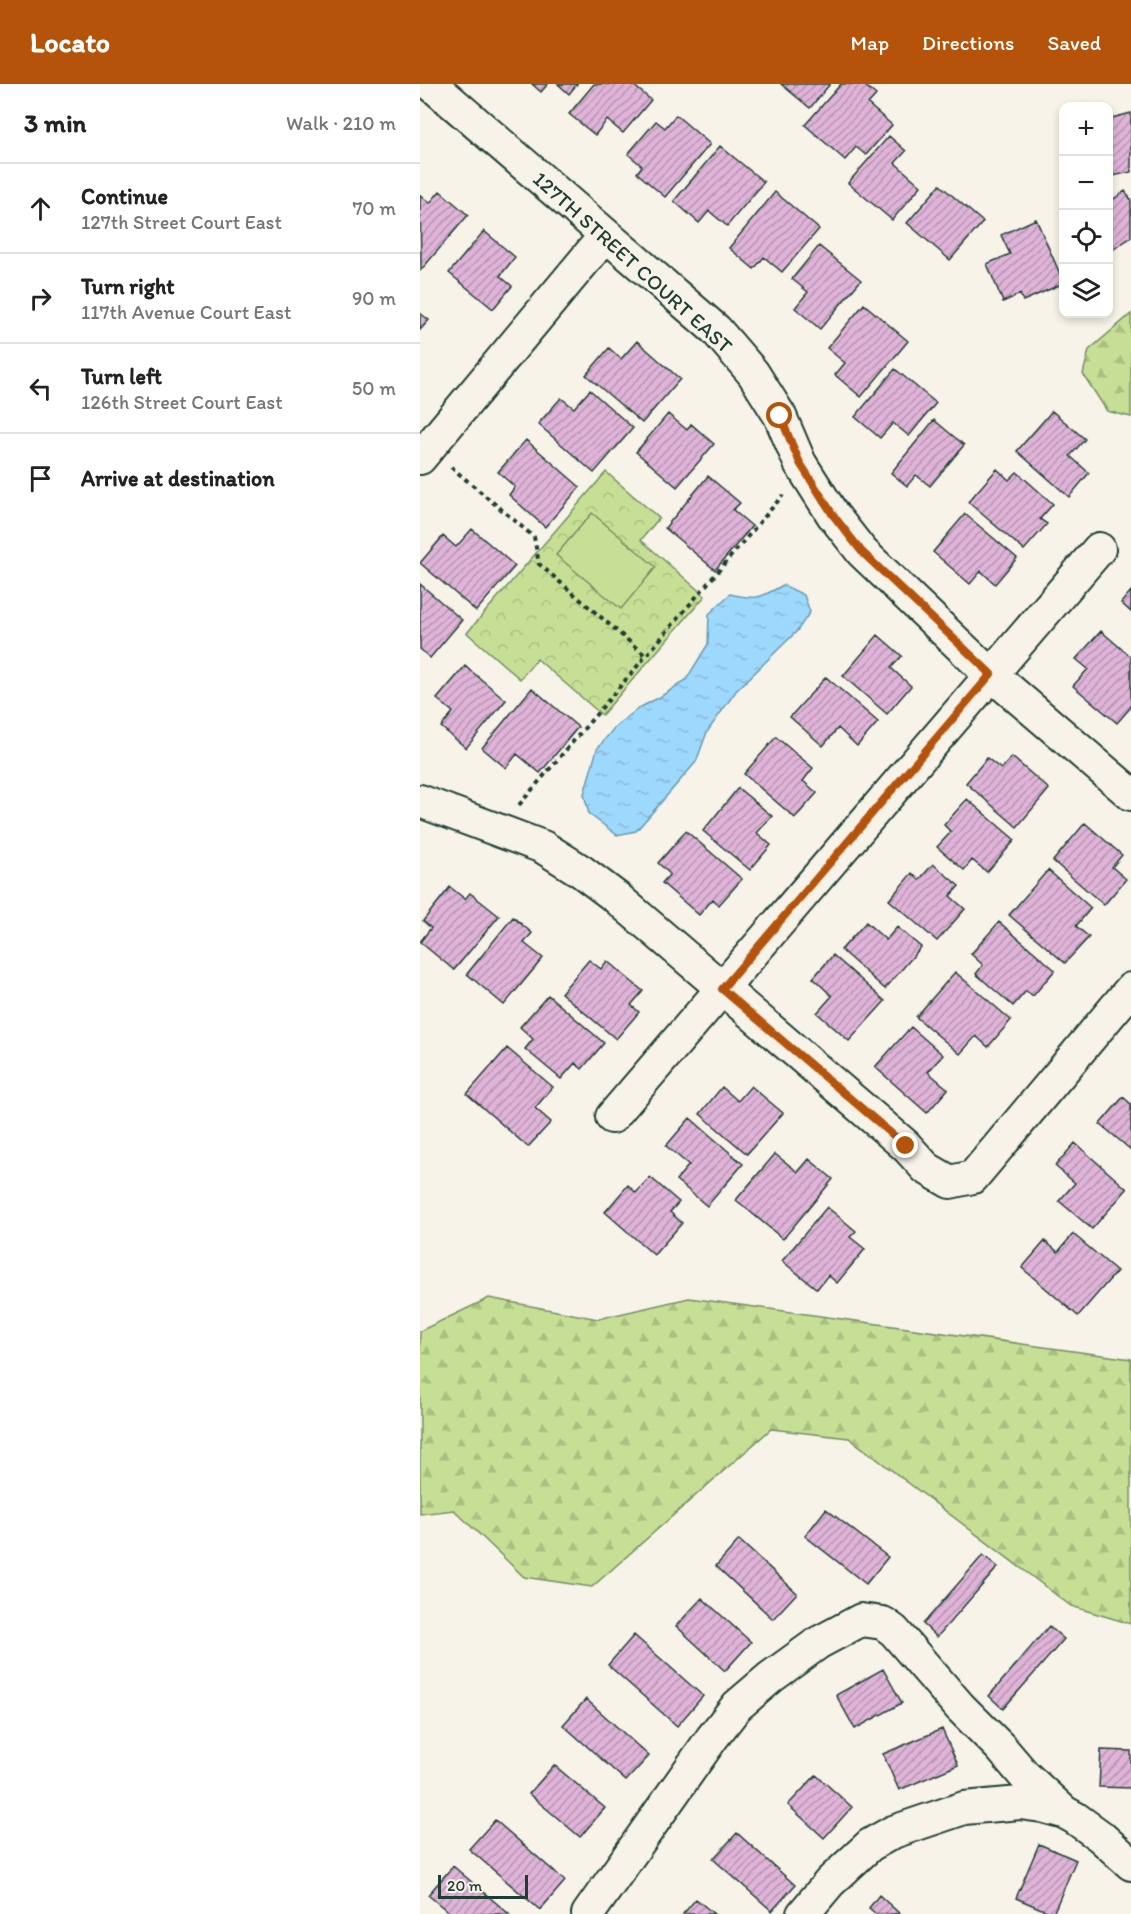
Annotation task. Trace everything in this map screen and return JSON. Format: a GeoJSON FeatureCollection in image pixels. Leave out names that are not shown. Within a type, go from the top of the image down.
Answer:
{"type":"FeatureCollection","features":[{"type":"Feature","properties":{"kind":"street","name":"127TH STREET COURT EAST"},"geometry":{"type":"LineString","coordinates":[[432,84],[716,330],[753,373],[780,416],[800,463],[840,525],[862,552],[991,674],[1131,794]]}},
{"type":"Feature","properties":{"kind":"street"},"geometry":{"type":"LineString","coordinates":[[434,461],[605,236]]}},
{"type":"Feature","properties":{"kind":"street"},"geometry":{"type":"LineString","coordinates":[[612,1116],[1099,549]]}},
{"type":"Feature","properties":{"kind":"street"},"geometry":{"type":"LineString","coordinates":[[420,801],[543,846],[581,870],[906,1146],[926,1168],[950,1182],[973,1177],[980,1170],[1131,989]]}},
{"type":"Feature","properties":{"kind":"street"},"geometry":{"type":"LineString","coordinates":[[588,1914],[737,1706],[771,1677],[818,1643],[861,1620],[883,1623],[894,1631],[960,1707],[1002,1748],[1024,1776],[1064,1812],[1100,1836],[1131,1864]]}},
{"type":"Feature","properties":{"kind":"street"},"geometry":{"type":"LineString","coordinates":[[803,1914],[830,1882],[870,1845],[893,1832],[964,1808],[1020,1803],[1042,1806],[1098,1824],[1131,1843]]}},
{"type":"Feature","properties":{"kind":"path"},"geometry":{"type":"LineString","coordinates":[[434,461],[534,537],[539,564],[646,656]]}},
{"type":"Feature","properties":{"kind":"path"},"geometry":{"type":"LineString","coordinates":[[513,812],[784,495]]}},
{"type":"Feature","properties":{"kind":"green space"},"geometry":{"type":"Polygon","coordinates":[[[1131,314],[1131,417],[1107,411],[1083,374],[1089,350],[1131,314]]]}},
{"type":"Feature","properties":{"kind":"green space"},"geometry":{"type":"Polygon","coordinates":[[[606,472],[659,518],[641,540],[705,596],[602,715],[537,659],[520,679],[467,633],[606,472]]]}},
{"type":"Feature","properties":{"kind":"green space"},"geometry":{"type":"Polygon","coordinates":[[[592,513],[656,567],[621,609],[556,555],[592,513]]]}},
{"type":"Feature","properties":{"kind":"green space"},"geometry":{"type":"Polygon","coordinates":[[[489,1298],[598,1319],[689,1298],[1131,1359],[1131,1624],[1071,1606],[849,1438],[771,1429],[592,1587],[524,1577],[454,1510],[420,1514],[420,1331],[489,1298]]]}},
{"type":"Feature","properties":{"kind":"water"},"geometry":{"type":"Polygon","coordinates":[[[783,585],[804,595],[810,612],[797,631],[736,691],[707,732],[696,762],[636,831],[617,835],[589,814],[584,794],[597,749],[614,728],[639,708],[686,680],[708,644],[709,614],[730,594],[757,597],[783,585]]]}},
{"type":"Feature","properties":{"kind":"building"},"geometry":{"type":"Polygon","coordinates":[[[532,84],[548,84],[541,92],[532,84]]]}},
{"type":"Feature","properties":{"kind":"building"},"geometry":{"type":"Polygon","coordinates":[[[558,84],[577,84],[569,94],[558,84]]]}},
{"type":"Feature","properties":{"kind":"building"},"geometry":{"type":"Polygon","coordinates":[[[594,84],[632,84],[651,100],[623,133],[607,120],[595,135],[569,114],[594,84]]]}},
{"type":"Feature","properties":{"kind":"building"},"geometry":{"type":"Polygon","coordinates":[[[781,84],[830,84],[810,108],[781,84]]]}},
{"type":"Feature","properties":{"kind":"building"},"geometry":{"type":"Polygon","coordinates":[[[841,84],[863,84],[876,95],[868,104],[892,125],[866,155],[856,147],[845,160],[805,125],[841,84]]]}},
{"type":"Feature","properties":{"kind":"building"},"geometry":{"type":"Polygon","coordinates":[[[1131,113],[1131,172],[1113,176],[1113,156],[1113,118],[1131,113]]]}},
{"type":"Feature","properties":{"kind":"building"},"geometry":{"type":"Polygon","coordinates":[[[676,115],[710,144],[665,197],[637,173],[642,166],[628,154],[656,121],[665,128],[676,115]]]}},
{"type":"Feature","properties":{"kind":"building"},"geometry":{"type":"Polygon","coordinates":[[[889,136],[906,151],[895,163],[921,186],[892,220],[848,183],[889,136]]]}},
{"type":"Feature","properties":{"kind":"building"},"geometry":{"type":"Polygon","coordinates":[[[720,146],[764,182],[727,226],[709,211],[699,223],[674,201],[720,146]]]}},
{"type":"Feature","properties":{"kind":"building"},"geometry":{"type":"Polygon","coordinates":[[[940,185],[983,222],[950,260],[907,223],[940,185]]]}},
{"type":"Feature","properties":{"kind":"building"},"geometry":{"type":"Polygon","coordinates":[[[440,191],[468,215],[421,270],[420,195],[430,203],[440,191]]]}},
{"type":"Feature","properties":{"kind":"building"},"geometry":{"type":"Polygon","coordinates":[[[1125,191],[1131,200],[1131,237],[1113,250],[1113,210],[1113,199],[1125,191]]]}},
{"type":"Feature","properties":{"kind":"building"},"geometry":{"type":"Polygon","coordinates":[[[775,192],[819,229],[782,272],[764,257],[754,269],[729,248],[775,192]]]}},
{"type":"Feature","properties":{"kind":"building"},"geometry":{"type":"Polygon","coordinates":[[[1036,219],[1059,272],[1059,285],[1023,301],[1020,294],[1003,302],[987,264],[1010,254],[1001,235],[1036,219]]]}},
{"type":"Feature","properties":{"kind":"building"},"geometry":{"type":"Polygon","coordinates":[[[484,231],[515,257],[500,276],[512,286],[493,309],[449,273],[484,231]]]}},
{"type":"Feature","properties":{"kind":"building"},"geometry":{"type":"Polygon","coordinates":[[[819,246],[861,280],[820,329],[795,308],[808,292],[792,279],[819,246]]]}},
{"type":"Feature","properties":{"kind":"building"},"geometry":{"type":"Polygon","coordinates":[[[864,304],[908,341],[861,397],[835,375],[845,363],[827,348],[864,304]]]}},
{"type":"Feature","properties":{"kind":"building"},"geometry":{"type":"Polygon","coordinates":[[[420,313],[429,320],[420,330],[420,313]]]}},
{"type":"Feature","properties":{"kind":"building"},"geometry":{"type":"Polygon","coordinates":[[[637,341],[680,379],[642,423],[586,375],[609,348],[621,359],[637,341]]]}},
{"type":"Feature","properties":{"kind":"building"},"geometry":{"type":"Polygon","coordinates":[[[895,369],[936,403],[909,436],[893,423],[880,438],[855,417],[895,369]]]}},
{"type":"Feature","properties":{"kind":"building"},"geometry":{"type":"Polygon","coordinates":[[[590,390],[633,428],[594,473],[538,424],[561,398],[574,408],[590,390]]]}},
{"type":"Feature","properties":{"kind":"building"},"geometry":{"type":"Polygon","coordinates":[[[1052,411],[1085,439],[1070,456],[1089,473],[1069,497],[1017,451],[1052,411]]]}},
{"type":"Feature","properties":{"kind":"building"},"geometry":{"type":"Polygon","coordinates":[[[668,414],[687,430],[691,424],[714,444],[677,487],[636,452],[668,414]]]}},
{"type":"Feature","properties":{"kind":"building"},"geometry":{"type":"Polygon","coordinates":[[[934,420],[964,445],[930,486],[916,475],[907,486],[891,473],[934,420]]]}},
{"type":"Feature","properties":{"kind":"building"},"geometry":{"type":"Polygon","coordinates":[[[526,440],[580,487],[545,527],[509,495],[515,487],[498,472],[526,440]]]}},
{"type":"Feature","properties":{"kind":"building"},"geometry":{"type":"Polygon","coordinates":[[[997,469],[1009,480],[1017,472],[1053,504],[1040,519],[1047,524],[1024,550],[968,502],[997,469]]]}},
{"type":"Feature","properties":{"kind":"building"},"geometry":{"type":"Polygon","coordinates":[[[708,476],[740,503],[733,510],[752,526],[715,570],[665,528],[708,476]]]}},
{"type":"Feature","properties":{"kind":"building"},"geometry":{"type":"Polygon","coordinates":[[[965,514],[1017,558],[995,584],[981,571],[970,584],[933,552],[965,514]]]}},
{"type":"Feature","properties":{"kind":"building"},"geometry":{"type":"Polygon","coordinates":[[[472,529],[515,566],[476,611],[420,563],[443,536],[456,547],[472,529]]]}},
{"type":"Feature","properties":{"kind":"building"},"geometry":{"type":"Polygon","coordinates":[[[420,584],[462,620],[430,658],[420,649],[420,584]]]}},
{"type":"Feature","properties":{"kind":"building"},"geometry":{"type":"Polygon","coordinates":[[[1131,591],[1131,612],[1121,603],[1131,591]]]}},
{"type":"Feature","properties":{"kind":"building"},"geometry":{"type":"Polygon","coordinates":[[[1101,631],[1131,657],[1131,707],[1117,723],[1073,686],[1088,669],[1076,659],[1101,631]]]}},
{"type":"Feature","properties":{"kind":"building"},"geometry":{"type":"Polygon","coordinates":[[[878,635],[902,656],[891,668],[911,686],[887,714],[843,676],[878,635]]]}},
{"type":"Feature","properties":{"kind":"building"},"geometry":{"type":"Polygon","coordinates":[[[465,666],[506,700],[466,748],[441,727],[453,712],[437,699],[465,666]]]}},
{"type":"Feature","properties":{"kind":"building"},"geometry":{"type":"Polygon","coordinates":[[[826,677],[878,722],[857,746],[838,728],[823,746],[790,717],[826,677]]]}},
{"type":"Feature","properties":{"kind":"building"},"geometry":{"type":"Polygon","coordinates":[[[532,688],[578,727],[540,773],[517,754],[506,768],[482,748],[532,688]]]}},
{"type":"Feature","properties":{"kind":"building"},"geometry":{"type":"Polygon","coordinates":[[[776,737],[813,768],[803,781],[817,793],[795,818],[744,774],[776,737]]]}},
{"type":"Feature","properties":{"kind":"building"},"geometry":{"type":"Polygon","coordinates":[[[1012,757],[1049,789],[1017,827],[966,783],[987,758],[1001,769],[1012,757]]]}},
{"type":"Feature","properties":{"kind":"building"},"geometry":{"type":"Polygon","coordinates":[[[738,788],[772,816],[757,833],[771,845],[750,870],[703,831],[738,788]]]}},
{"type":"Feature","properties":{"kind":"building"},"geometry":{"type":"Polygon","coordinates":[[[967,799],[1015,840],[987,872],[972,860],[964,870],[937,847],[951,832],[944,825],[967,799]]]}},
{"type":"Feature","properties":{"kind":"building"},"geometry":{"type":"Polygon","coordinates":[[[1085,823],[1122,855],[1112,867],[1126,879],[1104,905],[1053,861],[1085,823]]]}},
{"type":"Feature","properties":{"kind":"building"},"geometry":{"type":"Polygon","coordinates":[[[686,831],[742,879],[719,905],[713,899],[699,915],[662,883],[670,874],[658,863],[686,831]]]}},
{"type":"Feature","properties":{"kind":"building"},"geometry":{"type":"Polygon","coordinates":[[[933,864],[959,886],[950,896],[965,909],[937,941],[889,900],[912,873],[919,880],[933,864]]]}},
{"type":"Feature","properties":{"kind":"building"},"geometry":{"type":"Polygon","coordinates":[[[1048,870],[1091,908],[1076,926],[1089,937],[1065,963],[1009,915],[1048,870]]]}},
{"type":"Feature","properties":{"kind":"building"},"geometry":{"type":"Polygon","coordinates":[[[450,887],[465,899],[470,893],[499,916],[454,970],[420,942],[431,928],[423,921],[450,887]]]}},
{"type":"Feature","properties":{"kind":"building"},"geometry":{"type":"Polygon","coordinates":[[[513,917],[532,933],[524,943],[543,958],[504,1005],[467,974],[513,917]]]}},
{"type":"Feature","properties":{"kind":"building"},"geometry":{"type":"Polygon","coordinates":[[[866,922],[886,940],[897,927],[921,947],[885,989],[841,950],[866,922]]]}},
{"type":"Feature","properties":{"kind":"building"},"geometry":{"type":"Polygon","coordinates":[[[999,922],[1055,970],[1033,996],[1026,991],[1013,1006],[976,974],[983,965],[971,954],[999,922]]]}},
{"type":"Feature","properties":{"kind":"building"},"geometry":{"type":"Polygon","coordinates":[[[833,955],[885,1001],[849,1041],[817,1013],[832,996],[813,978],[833,955]]]}},
{"type":"Feature","properties":{"kind":"building"},"geometry":{"type":"Polygon","coordinates":[[[589,960],[601,969],[607,961],[643,991],[631,1005],[639,1012],[616,1039],[561,993],[589,960]]]}},
{"type":"Feature","properties":{"kind":"building"},"geometry":{"type":"Polygon","coordinates":[[[955,972],[1011,1020],[988,1047],[976,1036],[960,1054],[916,1017],[955,972]]]}},
{"type":"Feature","properties":{"kind":"building"},"geometry":{"type":"Polygon","coordinates":[[[548,995],[604,1043],[582,1069],[575,1063],[561,1079],[525,1049],[533,1039],[520,1027],[548,995]]]}},
{"type":"Feature","properties":{"kind":"building"},"geometry":{"type":"Polygon","coordinates":[[[911,1027],[943,1055],[928,1072],[948,1089],[927,1113],[875,1067],[911,1027]]]}},
{"type":"Feature","properties":{"kind":"building"},"geometry":{"type":"Polygon","coordinates":[[[507,1048],[553,1087],[535,1108],[551,1122],[528,1147],[467,1094],[507,1048]]]}},
{"type":"Feature","properties":{"kind":"building"},"geometry":{"type":"Polygon","coordinates":[[[751,1086],[783,1113],[747,1154],[700,1114],[722,1087],[738,1101],[751,1086]]]}},
{"type":"Feature","properties":{"kind":"building"},"geometry":{"type":"Polygon","coordinates":[[[1123,1097],[1131,1104],[1131,1150],[1100,1124],[1123,1097]]]}},
{"type":"Feature","properties":{"kind":"building"},"geometry":{"type":"Polygon","coordinates":[[[690,1118],[743,1164],[707,1206],[676,1180],[689,1165],[666,1146],[690,1118]]]}},
{"type":"Feature","properties":{"kind":"building"},"geometry":{"type":"Polygon","coordinates":[[[1075,1143],[1127,1189],[1092,1229],[1059,1201],[1075,1183],[1055,1166],[1075,1143]]]}},
{"type":"Feature","properties":{"kind":"building"},"geometry":{"type":"Polygon","coordinates":[[[775,1154],[798,1172],[809,1159],[833,1179],[783,1239],[736,1200],[775,1154]]]}},
{"type":"Feature","properties":{"kind":"building"},"geometry":{"type":"Polygon","coordinates":[[[650,1177],[679,1202],[670,1212],[682,1223],[654,1255],[605,1212],[628,1185],[636,1193],[650,1177]]]}},
{"type":"Feature","properties":{"kind":"building"},"geometry":{"type":"Polygon","coordinates":[[[827,1207],[856,1231],[850,1237],[865,1249],[837,1283],[828,1275],[817,1289],[782,1261],[827,1207]]]}},
{"type":"Feature","properties":{"kind":"building"},"geometry":{"type":"Polygon","coordinates":[[[1073,1234],[1117,1271],[1078,1316],[1022,1268],[1045,1241],[1058,1252],[1073,1234]]]}},
{"type":"Feature","properties":{"kind":"building"},"geometry":{"type":"Polygon","coordinates":[[[826,1509],[888,1557],[866,1584],[805,1536],[826,1509]]]}},
{"type":"Feature","properties":{"kind":"building"},"geometry":{"type":"Polygon","coordinates":[[[739,1540],[797,1593],[773,1619],[716,1566],[739,1540]]]}},
{"type":"Feature","properties":{"kind":"building"},"geometry":{"type":"Polygon","coordinates":[[[983,1555],[998,1567],[937,1637],[923,1624],[983,1555]]]}},
{"type":"Feature","properties":{"kind":"building"},"geometry":{"type":"Polygon","coordinates":[[[702,1598],[751,1642],[725,1671],[676,1626],[702,1598]]]}},
{"type":"Feature","properties":{"kind":"building"},"geometry":{"type":"Polygon","coordinates":[[[1049,1626],[1064,1639],[1003,1709],[989,1696],[1049,1626]]]}},
{"type":"Feature","properties":{"kind":"building"},"geometry":{"type":"Polygon","coordinates":[[[634,1635],[703,1696],[677,1726],[608,1665],[634,1635]]]}},
{"type":"Feature","properties":{"kind":"building"},"geometry":{"type":"Polygon","coordinates":[[[883,1669],[902,1703],[855,1729],[836,1695],[883,1669]]]}},
{"type":"Feature","properties":{"kind":"building"},"geometry":{"type":"Polygon","coordinates":[[[586,1699],[649,1756],[626,1781],[563,1725],[586,1699]]]}},
{"type":"Feature","properties":{"kind":"building"},"geometry":{"type":"Polygon","coordinates":[[[942,1729],[958,1765],[899,1790],[883,1754],[942,1729]]]}},
{"type":"Feature","properties":{"kind":"building"},"geometry":{"type":"Polygon","coordinates":[[[1101,1750],[1131,1751],[1131,1788],[1099,1787],[1101,1750]]]}},
{"type":"Feature","properties":{"kind":"building"},"geometry":{"type":"Polygon","coordinates":[[[554,1765],[605,1808],[580,1837],[529,1794],[554,1765]]]}},
{"type":"Feature","properties":{"kind":"building"},"geometry":{"type":"Polygon","coordinates":[[[816,1775],[852,1807],[824,1838],[788,1805],[816,1775]]]}},
{"type":"Feature","properties":{"kind":"building"},"geometry":{"type":"Polygon","coordinates":[[[495,1820],[565,1881],[540,1910],[469,1849],[495,1820]]]}},
{"type":"Feature","properties":{"kind":"building"},"geometry":{"type":"Polygon","coordinates":[[[737,1833],[795,1885],[772,1911],[713,1859],[737,1833]]]}},
{"type":"Feature","properties":{"kind":"building"},"geometry":{"type":"Polygon","coordinates":[[[1039,1844],[1076,1860],[1053,1914],[1016,1898],[1039,1844]]]}},
{"type":"Feature","properties":{"kind":"building"},"geometry":{"type":"Polygon","coordinates":[[[453,1866],[509,1914],[451,1914],[428,1895],[453,1866]]]}},
{"type":"Feature","properties":{"kind":"building"},"geometry":{"type":"Polygon","coordinates":[[[879,1895],[900,1914],[876,1914],[869,1908],[879,1895]]]}},
{"type":"Feature","properties":{"kind":"building"},"geometry":{"type":"Polygon","coordinates":[[[696,1899],[714,1914],[683,1914],[696,1899]]]}},
{"type":"Feature","properties":{"kind":"route"},"geometry":{"type":"LineString","coordinates":[[780,416],[800,463],[833,515],[862,552],[991,674],[722,989],[906,1146]]}}]}
